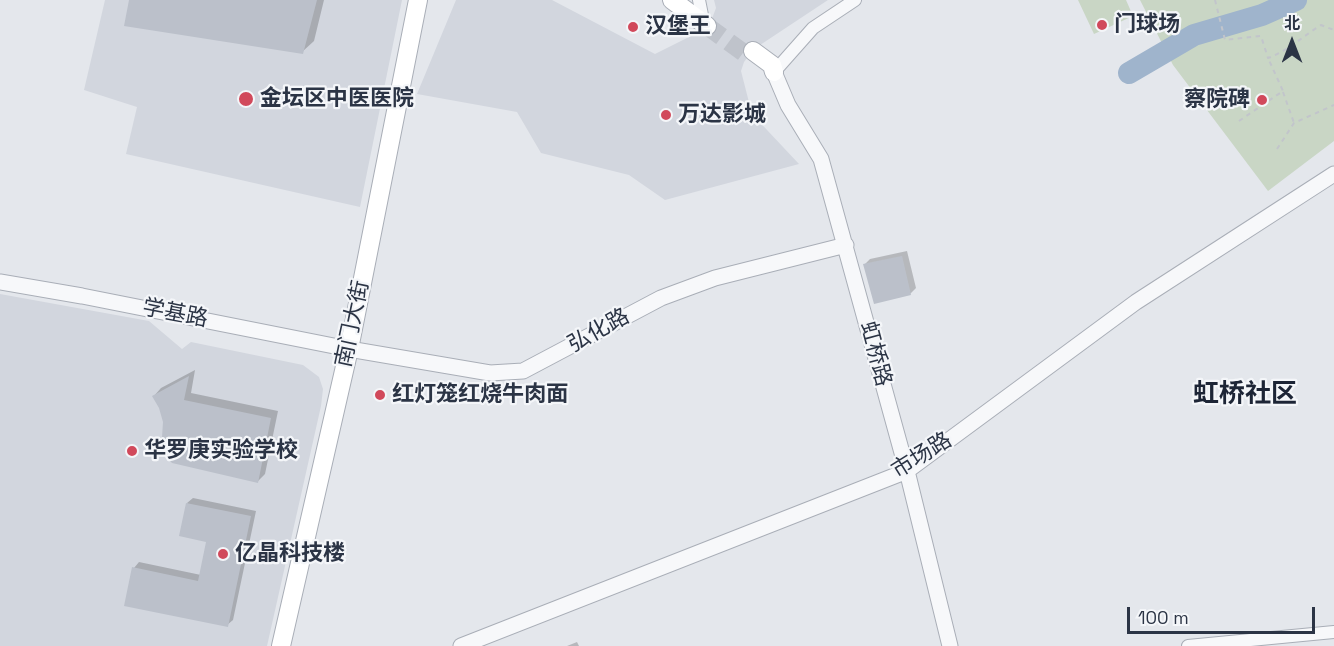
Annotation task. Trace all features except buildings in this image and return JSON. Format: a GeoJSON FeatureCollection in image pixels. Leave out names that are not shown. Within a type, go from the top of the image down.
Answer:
{"type":"FeatureCollection","features":[{"type":"Feature","properties":{"kind":"main road","name":"南门大街"},"geometry":{"type":"LineString","coordinates":[[281,646],[349,349],[418,0]]}},
{"type":"Feature","properties":{"kind":"main road"},"geometry":{"type":"LineString","coordinates":[[672,0],[705,16]]}},
{"type":"Feature","properties":{"kind":"main road"},"geometry":{"type":"LineString","coordinates":[[682,0],[705,16]]}},
{"type":"Feature","properties":{"kind":"main road"},"geometry":{"type":"LineString","coordinates":[[751,53],[767,69],[774,72]]}},
{"type":"Feature","properties":{"kind":"street"},"geometry":{"type":"LineString","coordinates":[[774,72],[813,28],[855,0]]}},
{"type":"Feature","properties":{"kind":"street","name":"虹桥路"},"geometry":{"type":"LineString","coordinates":[[774,72],[788,105],[821,159],[907,471],[950,646]]}},
{"type":"Feature","properties":{"kind":"street","name":"市场路"},"geometry":{"type":"LineString","coordinates":[[461,646],[485,642],[907,471],[1136,302],[1334,174]]}},
{"type":"Feature","properties":{"kind":"street","name":"弘化路"},"geometry":{"type":"LineString","coordinates":[[349,349],[490,373],[523,372],[661,298],[715,278],[846,245]]}},
{"type":"Feature","properties":{"kind":"street","name":"学基路"},"geometry":{"type":"LineString","coordinates":[[0,282],[349,349]]}},
{"type":"Feature","properties":{"kind":"street"},"geometry":{"type":"LineString","coordinates":[[1188,646],[1334,632]]}},
{"type":"Feature","properties":{"kind":"path"},"geometry":{"type":"LineString","coordinates":[[1215,0],[1225,40],[1261,36],[1294,123]]}},
{"type":"Feature","properties":{"kind":"path"},"geometry":{"type":"LineString","coordinates":[[1268,58],[1284,52],[1303,36],[1322,26],[1334,30]]}},
{"type":"Feature","properties":{"kind":"path"},"geometry":{"type":"LineString","coordinates":[[1239,121],[1283,92]]}},
{"type":"Feature","properties":{"kind":"path"},"geometry":{"type":"LineString","coordinates":[[1277,149],[1294,123],[1334,105]]}},
{"type":"Feature","properties":{"kind":"shaded area","name":"金坛区中医医院"},"geometry":{"type":"Polygon","coordinates":[[[105,0],[402,0],[360,207],[126,154],[137,107],[84,90],[105,0]]]}},
{"type":"Feature","properties":{"kind":"shaded area"},"geometry":{"type":"Polygon","coordinates":[[[456,0],[552,0],[655,54],[710,24],[716,8],[714,0],[828,0],[754,49],[744,62],[741,71],[752,114],[799,164],[665,200],[629,175],[541,153],[517,112],[417,94],[456,0]]]}},
{"type":"Feature","properties":{"kind":"shaded area","name":"华罗庚实验学校"},"geometry":{"type":"Polygon","coordinates":[[[0,294],[149,321],[182,349],[191,342],[303,365],[319,377],[323,389],[321,406],[267,646],[0,646],[0,294]]]}},
{"type":"Feature","properties":{"kind":"green space","name":"门球场"},"geometry":{"type":"Polygon","coordinates":[[[1078,0],[1126,0],[1133,16],[1094,34],[1078,0]]]}},
{"type":"Feature","properties":{"kind":"green space"},"geometry":{"type":"Polygon","coordinates":[[[1140,0],[1334,0],[1334,141],[1268,191],[1173,65],[1140,0]]]}},
{"type":"Feature","properties":{"kind":"waterway"},"geometry":{"type":"LineString","coordinates":[[1129,73],[1194,35],[1262,15],[1296,0]]}},
{"type":"Feature","properties":{"kind":"tunnel"},"geometry":{"type":"LineString","coordinates":[[707,26],[748,56]]}},
{"type":"Feature","properties":{"kind":"place","name":"门球场"},"geometry":{"type":"Point","coordinates":[1102,25]}},
{"type":"Feature","properties":{"kind":"place","name":"汉堡王"},"geometry":{"type":"Point","coordinates":[633,27]}},
{"type":"Feature","properties":{"kind":"place","name":"金坛区中医医院"},"geometry":{"type":"Point","coordinates":[246,99]}},
{"type":"Feature","properties":{"kind":"place","name":"察院碑"},"geometry":{"type":"Point","coordinates":[1262,100]}},
{"type":"Feature","properties":{"kind":"place","name":"万达影城"},"geometry":{"type":"Point","coordinates":[666,115]}},
{"type":"Feature","properties":{"kind":"place","name":"红灯笼红烧牛肉面"},"geometry":{"type":"Point","coordinates":[380,395]}},
{"type":"Feature","properties":{"kind":"place","name":"华罗庚实验学校"},"geometry":{"type":"Point","coordinates":[132,451]}},
{"type":"Feature","properties":{"kind":"place","name":"亿晶科技楼"},"geometry":{"type":"Point","coordinates":[223,554]}},
{"type":"Feature","properties":{"kind":"district","name":"虹桥社区"},"geometry":{"type":"Point","coordinates":[1245,395]}}]}
